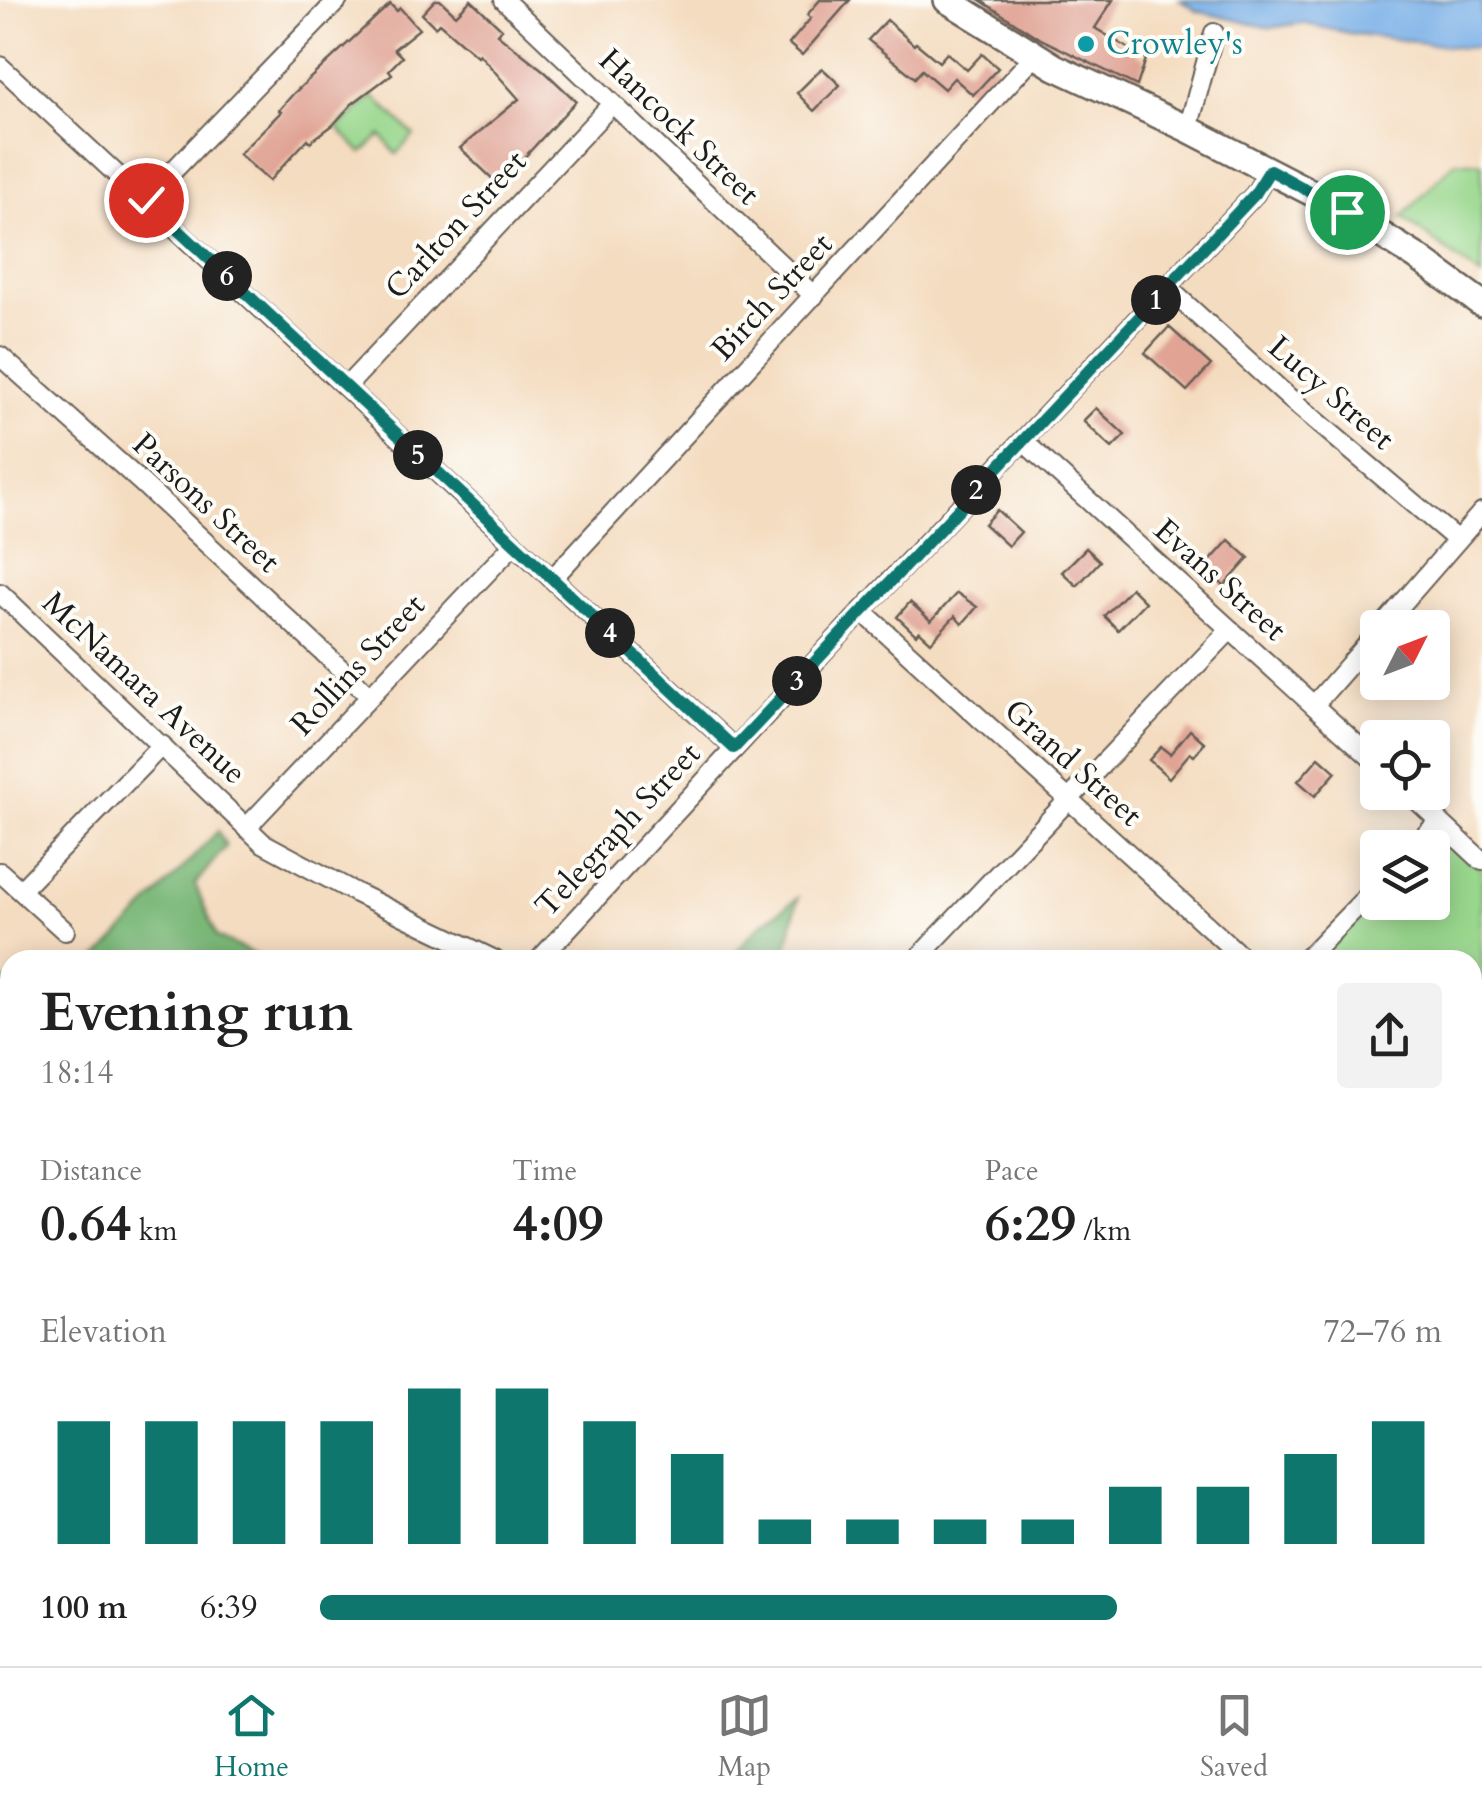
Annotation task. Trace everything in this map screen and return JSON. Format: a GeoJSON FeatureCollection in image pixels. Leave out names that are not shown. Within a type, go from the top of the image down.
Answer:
{"type":"FeatureCollection","features":[{"type":"Feature","properties":{"kind":"main road"},"geometry":{"type":"LineString","coordinates":[[947,0],[1035,55],[1270,170],[1368,225],[1482,304]]}},
{"type":"Feature","properties":{"kind":"street"},"geometry":{"type":"LineString","coordinates":[[146,200],[338,0]]}},
{"type":"Feature","properties":{"kind":"street","name":"Hancock Street"},"geometry":{"type":"LineString","coordinates":[[504,0],[814,296]]}},
{"type":"Feature","properties":{"kind":"street"},"geometry":{"type":"LineString","coordinates":[[1188,129],[1214,32]]}},
{"type":"Feature","properties":{"kind":"street","name":"Birch Street"},"geometry":{"type":"LineString","coordinates":[[552,578],[1035,55]]}},
{"type":"Feature","properties":{"kind":"street"},"geometry":{"type":"LineString","coordinates":[[0,66],[734,748]]}},
{"type":"Feature","properties":{"kind":"street","name":"Carlton Street"},"geometry":{"type":"LineString","coordinates":[[346,387],[611,105]]}},
{"type":"Feature","properties":{"kind":"street","name":"Telegraph Street"},"geometry":{"type":"LineString","coordinates":[[547,950],[1168,288],[1255,194],[1270,170]]}},
{"type":"Feature","properties":{"kind":"street","name":"Lucy Street"},"geometry":{"type":"LineString","coordinates":[[1168,288],[1287,396],[1457,540]]}},
{"type":"Feature","properties":{"kind":"street","name":"Parsons Street"},"geometry":{"type":"LineString","coordinates":[[0,356],[370,696]]}},
{"type":"Feature","properties":{"kind":"street","name":"Evans Street"},"geometry":{"type":"LineString","coordinates":[[1023,440],[1360,748]]}},
{"type":"Feature","properties":{"kind":"street"},"geometry":{"type":"LineString","coordinates":[[1396,610],[1482,512]]}},
{"type":"Feature","properties":{"kind":"street","name":"Rollins Street"},"geometry":{"type":"LineString","coordinates":[[246,828],[514,544]]}},
{"type":"Feature","properties":{"kind":"street","name":"McNamara Avenue"},"geometry":{"type":"LineString","coordinates":[[0,593],[263,843],[474,950]]}},
{"type":"Feature","properties":{"kind":"street","name":"Grand Street"},"geometry":{"type":"LineString","coordinates":[[862,611],[1233,950]]}},
{"type":"Feature","properties":{"kind":"street"},"geometry":{"type":"LineString","coordinates":[[926,950],[1230,630]]}},
{"type":"Feature","properties":{"kind":"street"},"geometry":{"type":"LineString","coordinates":[[1314,706],[1360,652]]}},
{"type":"Feature","properties":{"kind":"street"},"geometry":{"type":"LineString","coordinates":[[21,890],[162,744]]}},
{"type":"Feature","properties":{"kind":"street"},"geometry":{"type":"LineString","coordinates":[[1428,810],[1482,861]]}},
{"type":"Feature","properties":{"kind":"street"},"geometry":{"type":"LineString","coordinates":[[1430,830],[1439,820]]}},
{"type":"Feature","properties":{"kind":"street"},"geometry":{"type":"LineString","coordinates":[[0,872],[66,931]]}},
{"type":"Feature","properties":{"kind":"street"},"geometry":{"type":"LineString","coordinates":[[1315,950],[1360,903]]}},
{"type":"Feature","properties":{"kind":"green space"},"geometry":{"type":"Polygon","coordinates":[[[373,96],[414,135],[396,154],[381,135],[362,153],[338,128],[373,96]]]}},
{"type":"Feature","properties":{"kind":"green space"},"geometry":{"type":"Polygon","coordinates":[[[1456,161],[1482,163],[1482,277],[1402,217],[1456,161]]]}},
{"type":"Feature","properties":{"kind":"green space"},"geometry":{"type":"Polygon","coordinates":[[[218,831],[226,846],[195,884],[217,937],[245,950],[105,950],[218,831]]]}},
{"type":"Feature","properties":{"kind":"green space"},"geometry":{"type":"Polygon","coordinates":[[[1450,839],[1482,869],[1482,950],[1323,950],[1360,911],[1360,920],[1450,920],[1450,839]]]}},
{"type":"Feature","properties":{"kind":"green space"},"geometry":{"type":"Polygon","coordinates":[[[798,898],[786,950],[738,950],[760,925],[798,898]]]}},
{"type":"Feature","properties":{"kind":"water"},"geometry":{"type":"Polygon","coordinates":[[[1180,0],[1482,0],[1482,46],[1463,48],[1301,23],[1270,28],[1197,11],[1180,0]]]}},
{"type":"Feature","properties":{"kind":"building"},"geometry":{"type":"Polygon","coordinates":[[[435,0],[456,15],[471,0],[502,29],[497,34],[576,101],[499,185],[460,148],[519,99],[479,54],[439,23],[435,27],[422,14],[435,0]]]}},
{"type":"Feature","properties":{"kind":"building"},"geometry":{"type":"Polygon","coordinates":[[[820,0],[850,0],[802,55],[789,44],[811,18],[807,15],[820,0]]]}},
{"type":"Feature","properties":{"kind":"building","name":"Crowley's"},"geometry":{"type":"Polygon","coordinates":[[[980,0],[1113,0],[1095,28],[1146,59],[1137,86],[1037,37],[980,0]]]}},
{"type":"Feature","properties":{"kind":"building"},"geometry":{"type":"Polygon","coordinates":[[[390,4],[397,11],[400,8],[419,29],[394,49],[402,57],[389,70],[392,74],[352,104],[333,125],[310,142],[308,139],[269,181],[239,154],[281,112],[294,93],[390,4]]]}},
{"type":"Feature","properties":{"kind":"building"},"geometry":{"type":"Polygon","coordinates":[[[887,20],[939,62],[947,53],[967,70],[982,54],[998,68],[973,95],[954,78],[944,89],[922,70],[915,78],[868,40],[887,20]]]}},
{"type":"Feature","properties":{"kind":"building"},"geometry":{"type":"Polygon","coordinates":[[[822,68],[840,85],[814,111],[797,93],[822,68]]]}},
{"type":"Feature","properties":{"kind":"building"},"geometry":{"type":"Polygon","coordinates":[[[1169,327],[1211,365],[1187,391],[1145,353],[1169,327]]]}},
{"type":"Feature","properties":{"kind":"building"},"geometry":{"type":"Polygon","coordinates":[[[1096,408],[1125,435],[1112,448],[1083,421],[1096,408]]]}},
{"type":"Feature","properties":{"kind":"building"},"geometry":{"type":"Polygon","coordinates":[[[997,510],[1021,532],[1008,546],[984,524],[997,510]]]}},
{"type":"Feature","properties":{"kind":"building"},"geometry":{"type":"Polygon","coordinates":[[[1229,540],[1249,558],[1224,586],[1204,568],[1229,540]]]}},
{"type":"Feature","properties":{"kind":"building"},"geometry":{"type":"Polygon","coordinates":[[[1086,548],[1100,561],[1077,586],[1062,572],[1086,548]]]}},
{"type":"Feature","properties":{"kind":"building"},"geometry":{"type":"Polygon","coordinates":[[[1131,588],[1145,602],[1118,630],[1104,616],[1131,588]]]}},
{"type":"Feature","properties":{"kind":"building"},"geometry":{"type":"Polygon","coordinates":[[[957,593],[977,607],[962,624],[955,616],[931,642],[919,631],[916,635],[897,617],[910,602],[931,621],[957,593]]]}},
{"type":"Feature","properties":{"kind":"building"},"geometry":{"type":"Polygon","coordinates":[[[1190,730],[1205,743],[1194,756],[1190,753],[1169,778],[1149,760],[1161,747],[1170,754],[1190,730]]]}},
{"type":"Feature","properties":{"kind":"building"},"geometry":{"type":"Polygon","coordinates":[[[1319,757],[1336,772],[1315,796],[1298,781],[1319,757]]]}},
{"type":"Feature","properties":{"kind":"place","name":"Crowley's"},"geometry":{"type":"Point","coordinates":[1086,44]}},
{"type":"Feature","properties":{"kind":"route"},"geometry":{"type":"LineString","coordinates":[[146,200],[734,748],[1255,194],[1270,170],[1347,212]]}}]}
